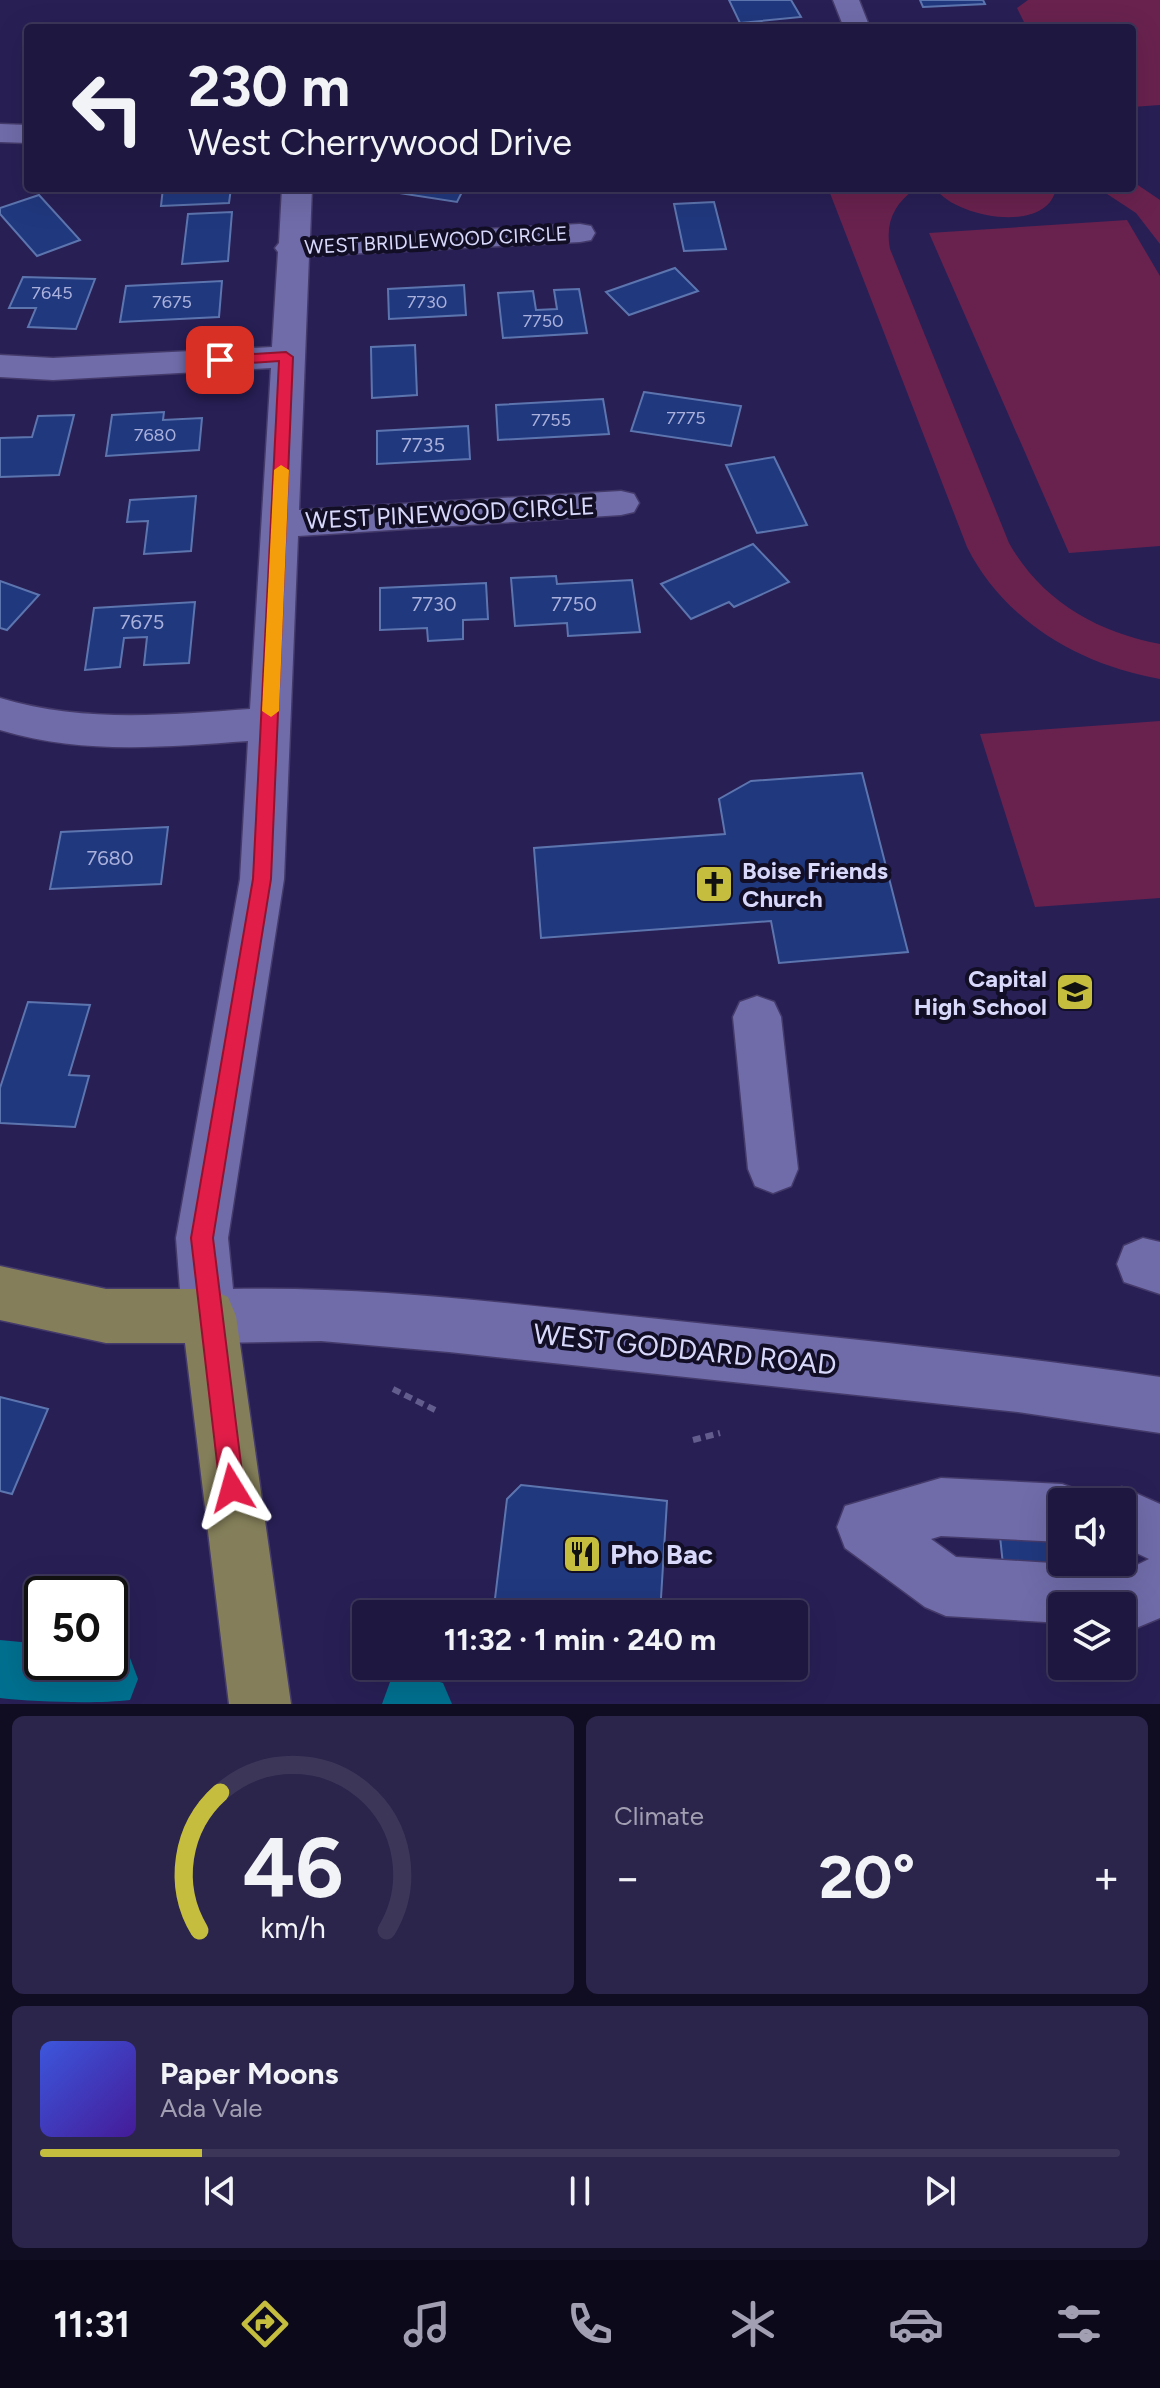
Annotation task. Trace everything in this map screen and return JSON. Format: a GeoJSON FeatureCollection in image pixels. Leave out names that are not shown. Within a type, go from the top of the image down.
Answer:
{"type":"FeatureCollection","features":[{"type":"Feature","properties":{"kind":"main road"},"geometry":{"type":"LineString","coordinates":[[0,1293],[106,1316],[209,1316],[260,1704]]}},
{"type":"Feature","properties":{"kind":"street"},"geometry":{"type":"LineString","coordinates":[[846,0],[855,24]]}},
{"type":"Feature","properties":{"kind":"street"},"geometry":{"type":"LineString","coordinates":[[0,133],[24,134]]}},
{"type":"Feature","properties":{"kind":"street"},"geometry":{"type":"LineString","coordinates":[[209,1316],[202,1238],[262,879],[291,248],[297,192]]}},
{"type":"Feature","properties":{"kind":"street","name":"WEST BRIDLEWOOD CIRCLE"},"geometry":{"type":"LineString","coordinates":[[291,248],[580,233]]}},
{"type":"Feature","properties":{"kind":"street"},"geometry":{"type":"LineString","coordinates":[[0,366],[53,369],[286,357]]}},
{"type":"Feature","properties":{"kind":"street","name":"WEST PINEWOOD CIRCLE"},"geometry":{"type":"LineString","coordinates":[[279,524],[621,503]]}},
{"type":"Feature","properties":{"kind":"street"},"geometry":{"type":"LineString","coordinates":[[0,714],[75,732],[129,733],[270,723]]}},
{"type":"Feature","properties":{"kind":"street"},"geometry":{"type":"LineString","coordinates":[[757,1017],[773,1169]]}},
{"type":"Feature","properties":{"kind":"street","name":"WEST GODDARD ROAD"},"geometry":{"type":"LineString","coordinates":[[209,1316],[321,1314],[449,1325],[1002,1382],[1160,1405]]}},
{"type":"Feature","properties":{"kind":"street"},"geometry":{"type":"LineString","coordinates":[[1048,1512],[941,1507],[866,1527],[946,1586],[1136,1598],[1160,1584]]}},
{"type":"Feature","properties":{"kind":"street"},"geometry":{"type":"LineString","coordinates":[[1136,1523],[1160,1534]]}},
{"type":"Feature","properties":{"kind":"path"},"geometry":{"type":"LineString","coordinates":[[393,1389],[437,1411]]}},
{"type":"Feature","properties":{"kind":"path"},"geometry":{"type":"LineString","coordinates":[[693,1440],[720,1433]]}},
{"type":"Feature","properties":{"kind":"shaded area"},"geometry":{"type":"Polygon","coordinates":[[[1028,0],[1160,0],[1160,105],[1136,107],[1136,24],[1025,24],[1017,8],[1028,0]]]}},
{"type":"Feature","properties":{"kind":"shaded area"},"geometry":{"type":"Polygon","coordinates":[[[1136,184],[1160,200],[1160,244],[1136,213],[1104,192],[1136,192],[1136,184]]]}},
{"type":"Feature","properties":{"kind":"shaded area"},"geometry":{"type":"Polygon","coordinates":[[[830,192],[911,192],[897,207],[890,222],[890,249],[1009,543],[1037,581],[1072,610],[1114,631],[1160,644],[1160,679],[1101,663],[1047,636],[1002,597],[967,547],[830,192]]]}},
{"type":"Feature","properties":{"kind":"shaded area"},"geometry":{"type":"Polygon","coordinates":[[[939,192],[1054,192],[1049,203],[1037,212],[1019,217],[980,214],[946,199],[939,192]]]}},
{"type":"Feature","properties":{"kind":"shaded area"},"geometry":{"type":"Polygon","coordinates":[[[1127,220],[1160,276],[1160,546],[1069,553],[929,233],[1127,220]]]}},
{"type":"Feature","properties":{"kind":"shaded area"},"geometry":{"type":"Polygon","coordinates":[[[1160,721],[1160,898],[1035,907],[980,734],[1160,721]]]}},
{"type":"Feature","properties":{"kind":"building"},"geometry":{"type":"Polygon","coordinates":[[[729,0],[791,0],[801,17],[740,23],[729,0]]]}},
{"type":"Feature","properties":{"kind":"building"},"geometry":{"type":"Polygon","coordinates":[[[920,0],[983,0],[985,4],[923,7],[920,0]]]}},
{"type":"Feature","properties":{"kind":"building"},"geometry":{"type":"Polygon","coordinates":[[[163,192],[230,192],[229,203],[161,206],[163,192]]]}},
{"type":"Feature","properties":{"kind":"building"},"geometry":{"type":"Polygon","coordinates":[[[393,192],[462,192],[457,202],[393,192]]]}},
{"type":"Feature","properties":{"kind":"building"},"geometry":{"type":"Polygon","coordinates":[[[39,195],[80,240],[37,256],[0,214],[0,208],[39,195]]]}},
{"type":"Feature","properties":{"kind":"building"},"geometry":{"type":"Polygon","coordinates":[[[714,202],[726,249],[684,251],[674,204],[714,202]]]}},
{"type":"Feature","properties":{"kind":"building"},"geometry":{"type":"Polygon","coordinates":[[[232,212],[228,261],[182,264],[188,214],[232,212]]]}},
{"type":"Feature","properties":{"kind":"building"},"geometry":{"type":"Polygon","coordinates":[[[675,268],[698,291],[629,315],[606,292],[675,268]]]}},
{"type":"Feature","properties":{"kind":"building"},"geometry":{"type":"Polygon","coordinates":[[[23,277],[95,279],[76,329],[28,327],[36,308],[9,308],[23,277]]]}},
{"type":"Feature","properties":{"kind":"building"},"geometry":{"type":"Polygon","coordinates":[[[222,281],[219,317],[120,322],[126,286],[222,281]]]}},
{"type":"Feature","properties":{"kind":"building"},"geometry":{"type":"Polygon","coordinates":[[[464,285],[466,315],[389,319],[388,289],[464,285]]]}},
{"type":"Feature","properties":{"kind":"building"},"geometry":{"type":"Polygon","coordinates":[[[579,289],[587,333],[503,338],[498,293],[533,291],[536,310],[557,309],[554,290],[579,289]]]}},
{"type":"Feature","properties":{"kind":"building"},"geometry":{"type":"Polygon","coordinates":[[[415,345],[417,395],[372,398],[371,347],[415,345]]]}},
{"type":"Feature","properties":{"kind":"building"},"geometry":{"type":"Polygon","coordinates":[[[644,392],[741,406],[731,446],[631,431],[644,392]]]}},
{"type":"Feature","properties":{"kind":"building"},"geometry":{"type":"Polygon","coordinates":[[[603,399],[609,434],[498,440],[496,405],[603,399]]]}},
{"type":"Feature","properties":{"kind":"building"},"geometry":{"type":"Polygon","coordinates":[[[164,412],[163,420],[202,418],[199,450],[106,456],[112,415],[164,412]]]}},
{"type":"Feature","properties":{"kind":"building"},"geometry":{"type":"Polygon","coordinates":[[[74,415],[59,475],[0,477],[0,438],[32,437],[38,416],[74,415]]]}},
{"type":"Feature","properties":{"kind":"building"},"geometry":{"type":"Polygon","coordinates":[[[468,426],[470,459],[377,464],[377,431],[468,426]]]}},
{"type":"Feature","properties":{"kind":"building"},"geometry":{"type":"Polygon","coordinates":[[[774,457],[807,525],[757,533],[726,465],[774,457]]]}},
{"type":"Feature","properties":{"kind":"building"},"geometry":{"type":"Polygon","coordinates":[[[196,496],[191,551],[144,554],[148,521],[127,522],[130,500],[196,496]]]}},
{"type":"Feature","properties":{"kind":"building"},"geometry":{"type":"Polygon","coordinates":[[[753,544],[789,582],[734,607],[729,602],[691,619],[661,584],[753,544]]]}},
{"type":"Feature","properties":{"kind":"building"},"geometry":{"type":"Polygon","coordinates":[[[556,576],[557,584],[632,580],[640,632],[568,636],[567,623],[515,626],[511,578],[556,576]]]}},
{"type":"Feature","properties":{"kind":"building"},"geometry":{"type":"Polygon","coordinates":[[[0,581],[39,595],[7,630],[0,628],[0,581]]]}},
{"type":"Feature","properties":{"kind":"building"},"geometry":{"type":"Polygon","coordinates":[[[486,583],[488,619],[463,620],[463,639],[428,641],[427,628],[380,630],[380,588],[486,583]]]}},
{"type":"Feature","properties":{"kind":"building"},"geometry":{"type":"Polygon","coordinates":[[[195,602],[189,663],[144,665],[147,637],[124,638],[120,667],[85,670],[94,608],[195,602]]]}},
{"type":"Feature","properties":{"kind":"building","name":"Boise Friends Church"},"geometry":{"type":"Polygon","coordinates":[[[862,773],[908,952],[779,963],[771,921],[541,938],[534,848],[725,834],[719,799],[751,781],[862,773]]]}},
{"type":"Feature","properties":{"kind":"building"},"geometry":{"type":"Polygon","coordinates":[[[168,827],[161,884],[50,889],[61,832],[168,827]]]}},
{"type":"Feature","properties":{"kind":"building"},"geometry":{"type":"Polygon","coordinates":[[[28,1002],[90,1005],[69,1075],[89,1076],[75,1127],[0,1123],[0,1088],[28,1002]]]}},
{"type":"Feature","properties":{"kind":"building"},"geometry":{"type":"Polygon","coordinates":[[[0,1397],[48,1409],[12,1494],[0,1491],[0,1397]]]}},
{"type":"Feature","properties":{"kind":"building","name":"Pho Bac"},"geometry":{"type":"Polygon","coordinates":[[[521,1485],[667,1501],[661,1600],[495,1600],[507,1499],[521,1485]]]}},
{"type":"Feature","properties":{"kind":"building"},"geometry":{"type":"Polygon","coordinates":[[[999,1527],[1048,1529],[1048,1576],[1112,1576],[1113,1581],[1004,1574],[999,1527]]]}},
{"type":"Feature","properties":{"kind":"waterway"},"geometry":{"type":"LineString","coordinates":[[0,1669],[24,1671]]}},
{"type":"Feature","properties":{"kind":"waterway"},"geometry":{"type":"LineString","coordinates":[[411,1703],[422,1704]]}},
{"type":"Feature","properties":{"kind":"slow traffic"},"geometry":{"type":"LineString","coordinates":[[271,711],[281,470]]}},
{"type":"Feature","properties":{"kind":"place","name":"Boise Friends Church"},"geometry":{"type":"Point","coordinates":[714,884]}},
{"type":"Feature","properties":{"kind":"place","name":"Capital High School"},"geometry":{"type":"Point","coordinates":[1075,992]}},
{"type":"Feature","properties":{"kind":"place","name":"Pho Bac"},"geometry":{"type":"Point","coordinates":[582,1554]}},
{"type":"Feature","properties":{"kind":"route"},"geometry":{"type":"LineString","coordinates":[[220,360],[286,357],[262,879],[202,1238],[232,1488]]}}]}
